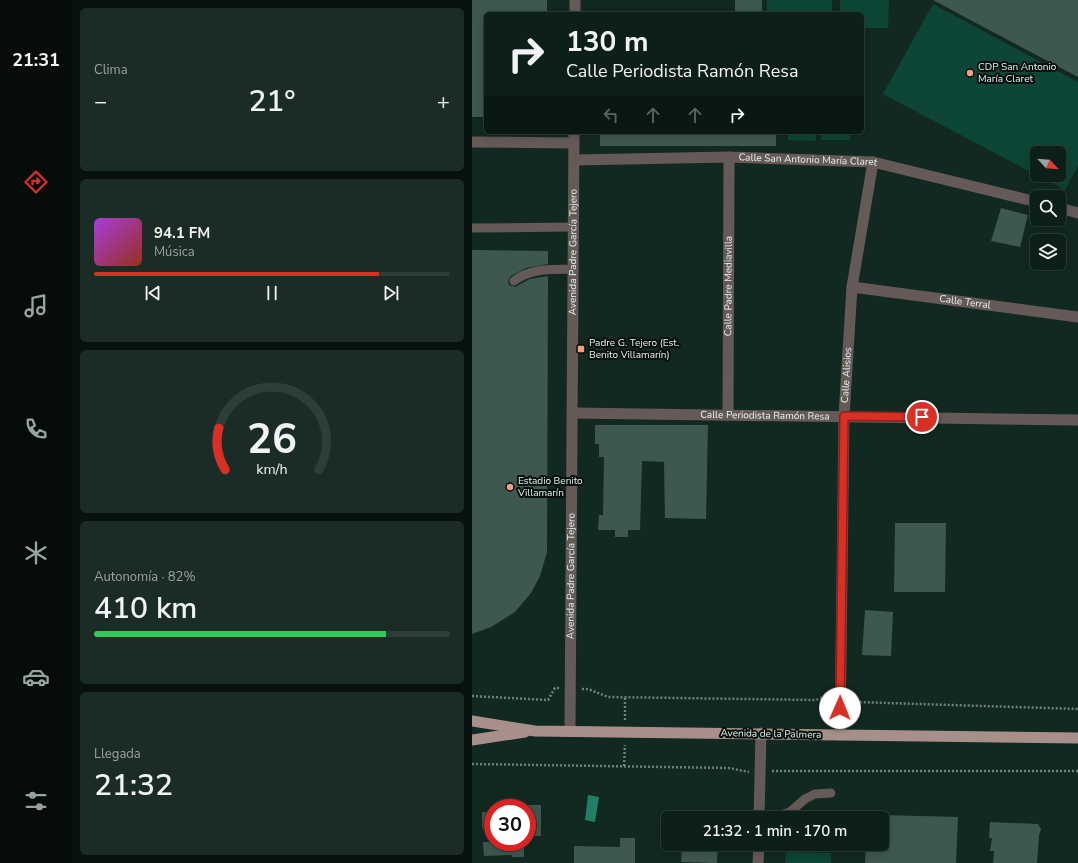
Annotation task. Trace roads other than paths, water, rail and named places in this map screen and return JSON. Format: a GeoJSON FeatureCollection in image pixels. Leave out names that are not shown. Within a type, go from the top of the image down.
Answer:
{"type":"FeatureCollection","features":[{"type":"Feature","properties":{"kind":"main road"},"geometry":{"type":"LineString","coordinates":[[472,721],[535,731]]}},
{"type":"Feature","properties":{"kind":"main road","name":"Avenida de la Palmera"},"geometry":{"type":"LineString","coordinates":[[535,731],[1078,738]]}},
{"type":"Feature","properties":{"kind":"main road"},"geometry":{"type":"LineString","coordinates":[[472,740],[535,731]]}},
{"type":"Feature","properties":{"kind":"street"},"geometry":{"type":"LineString","coordinates":[[575,0],[575,12]]}},
{"type":"Feature","properties":{"kind":"street"},"geometry":{"type":"LineString","coordinates":[[472,142],[574,137]]}},
{"type":"Feature","properties":{"kind":"street","name":"Avenida Padre García Tejero"},"geometry":{"type":"LineString","coordinates":[[570,731],[574,137]]}},
{"type":"Feature","properties":{"kind":"street","name":"Calle San Antonio María Claret"},"geometry":{"type":"LineString","coordinates":[[574,160],[729,157],[873,162],[1030,200]]}},
{"type":"Feature","properties":{"kind":"street","name":"Calle Padre Mediavilla"},"geometry":{"type":"LineString","coordinates":[[728,415],[729,157]]}},
{"type":"Feature","properties":{"kind":"street","name":"Calle Alisios"},"geometry":{"type":"LineString","coordinates":[[840,735],[844,416],[852,287],[873,162]]}},
{"type":"Feature","properties":{"kind":"street"},"geometry":{"type":"LineString","coordinates":[[1066,209],[1078,212]]}},
{"type":"Feature","properties":{"kind":"street","name":"Calle Terral"},"geometry":{"type":"LineString","coordinates":[[852,287],[1078,317]]}},
{"type":"Feature","properties":{"kind":"street","name":"Calle Periodista Ramón Resa"},"geometry":{"type":"LineString","coordinates":[[573,413],[1078,420]]}},
{"type":"Feature","properties":{"kind":"street"},"geometry":{"type":"LineString","coordinates":[[759,811],[761,733]]}},
{"type":"Feature","properties":{"kind":"street"},"geometry":{"type":"LineString","coordinates":[[758,863],[759,851]]}},
{"type":"Feature","properties":{"kind":"lane"},"geometry":{"type":"LineString","coordinates":[[472,228],[574,227]]}},
{"type":"Feature","properties":{"kind":"lane"},"geometry":{"type":"LineString","coordinates":[[514,281],[531,271],[574,269]]}},
{"type":"Feature","properties":{"kind":"lane"},"geometry":{"type":"LineString","coordinates":[[791,811],[805,798],[815,794],[831,792]]}},
{"type":"Feature","properties":{"kind":"place","name":"CDP San Antonio María Claret"},"geometry":{"type":"Point","coordinates":[970,73]}},
{"type":"Feature","properties":{"kind":"place","name":"Padre G. Tejero (Est. Benito Villamarín)"},"geometry":{"type":"Point","coordinates":[581,349]}},
{"type":"Feature","properties":{"kind":"place","name":"Estadio Benito Villamarín"},"geometry":{"type":"Point","coordinates":[510,487]}}]}
